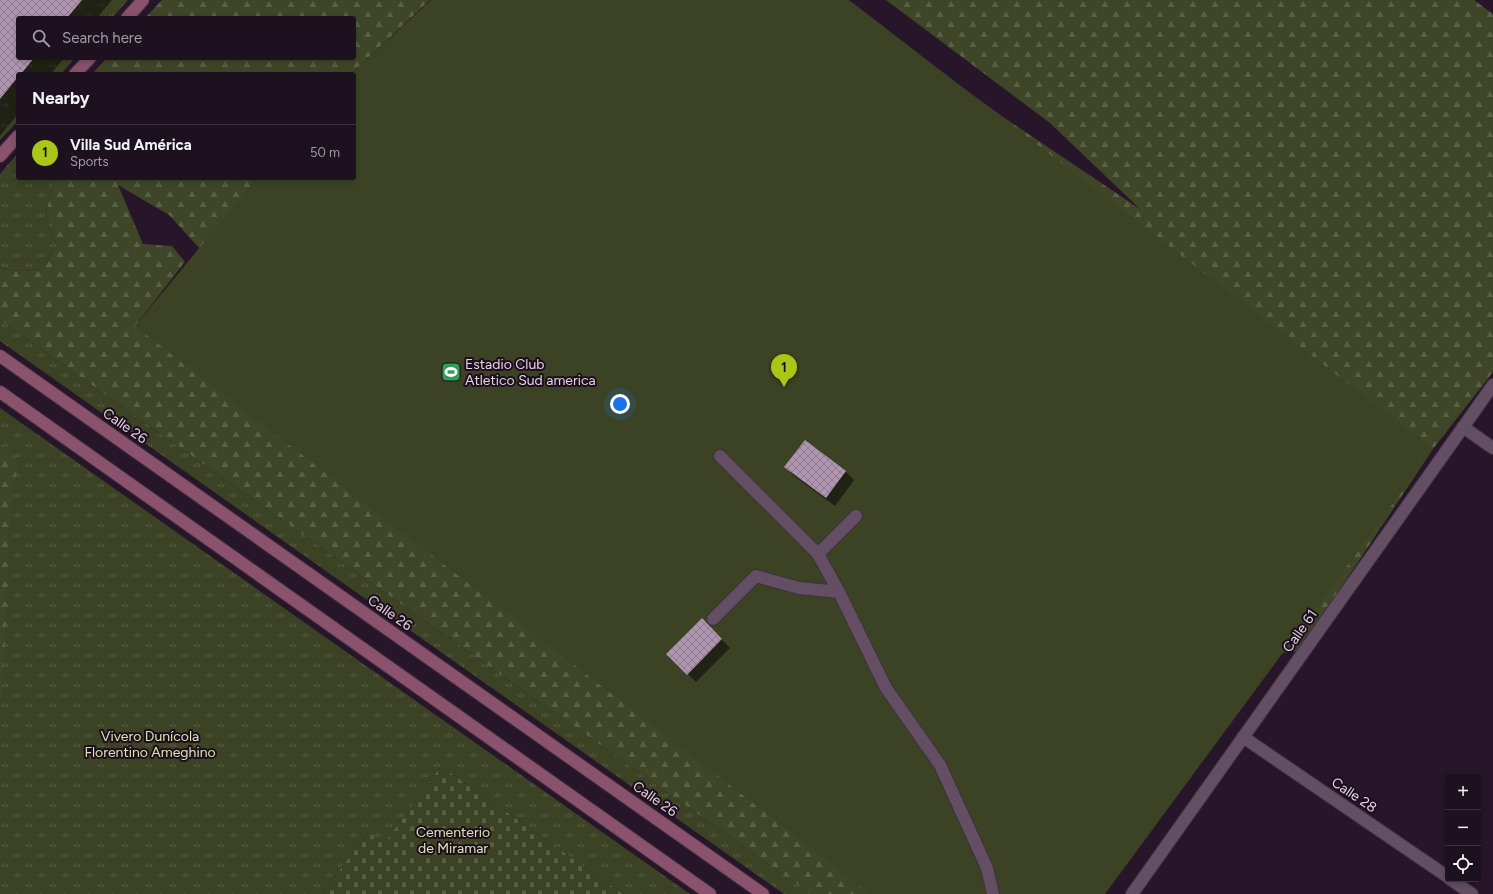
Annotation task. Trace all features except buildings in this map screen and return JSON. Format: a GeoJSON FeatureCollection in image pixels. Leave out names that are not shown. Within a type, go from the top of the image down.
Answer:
{"type":"FeatureCollection","features":[{"type":"Feature","properties":{"kind":"main road"},"geometry":{"type":"LineString","coordinates":[[128,16],[143,0]]}},
{"type":"Feature","properties":{"kind":"main road"},"geometry":{"type":"LineString","coordinates":[[77,72],[88,60]]}},
{"type":"Feature","properties":{"kind":"main road"},"geometry":{"type":"LineString","coordinates":[[0,156],[16,138]]}},
{"type":"Feature","properties":{"kind":"main road","name":"Calle 26"},"geometry":{"type":"LineString","coordinates":[[0,356],[763,894]]}},
{"type":"Feature","properties":{"kind":"main road"},"geometry":{"type":"LineString","coordinates":[[0,392],[710,894]]}},
{"type":"Feature","properties":{"kind":"street","name":"Calle 61"},"geometry":{"type":"LineString","coordinates":[[1132,894],[1493,385]]}},
{"type":"Feature","properties":{"kind":"street"},"geometry":{"type":"LineString","coordinates":[[1463,427],[1493,448]]}},
{"type":"Feature","properties":{"kind":"street"},"geometry":{"type":"LineString","coordinates":[[720,456],[818,554],[839,592],[886,688],[940,765],[987,868],[993,894]]}},
{"type":"Feature","properties":{"kind":"street"},"geometry":{"type":"LineString","coordinates":[[818,554],[856,516]]}},
{"type":"Feature","properties":{"kind":"street"},"geometry":{"type":"LineString","coordinates":[[713,619],[756,576],[799,588],[839,592]]}},
{"type":"Feature","properties":{"kind":"street","name":"Calle 28"},"geometry":{"type":"LineString","coordinates":[[1243,737],[1445,875]]}},
{"type":"Feature","properties":{"kind":"street","name":"Calle 28"},"geometry":{"type":"LineString","coordinates":[[1455,882],[1472,894]]}},
{"type":"Feature","properties":{"kind":"green space"},"geometry":{"type":"Polygon","coordinates":[[[82,0],[128,0],[114,16],[69,16],[82,0]]]}},
{"type":"Feature","properties":{"kind":"green space"},"geometry":{"type":"Polygon","coordinates":[[[162,0],[430,0],[353,72],[94,72],[105,60],[356,60],[356,16],[147,16],[162,0]]]}},
{"type":"Feature","properties":{"kind":"green space"},"geometry":{"type":"Polygon","coordinates":[[[431,0],[849,0],[1433,449],[1105,894],[871,894],[135,326],[255,180],[356,180],[356,72],[353,72],[431,0]]]}},
{"type":"Feature","properties":{"kind":"green space"},"geometry":{"type":"Polygon","coordinates":[[[886,0],[1474,0],[1493,14],[1493,372],[1433,449],[1299,651],[1191,663],[893,37],[1003,117],[1140,209],[1050,123],[886,0]]]}},
{"type":"Feature","properties":{"kind":"green space"},"geometry":{"type":"Polygon","coordinates":[[[32,60],[73,60],[63,72],[23,72],[32,60]]]}},
{"type":"Feature","properties":{"kind":"green space"},"geometry":{"type":"Polygon","coordinates":[[[16,79],[16,123],[0,140],[0,99],[16,79]]]}},
{"type":"Feature","properties":{"kind":"green space"},"geometry":{"type":"Polygon","coordinates":[[[16,155],[16,180],[54,180],[46,212],[57,245],[43,269],[20,271],[0,269],[0,174],[16,155]]]}},
{"type":"Feature","properties":{"kind":"green space"},"geometry":{"type":"Polygon","coordinates":[[[54,180],[257,180],[201,250],[169,215],[118,185],[143,244],[172,246],[185,262],[135,326],[964,894],[811,894],[0,320],[0,269],[20,271],[43,269],[57,245],[46,212],[54,180]]]}},
{"type":"Feature","properties":{"kind":"green space"},"geometry":{"type":"Polygon","coordinates":[[[0,320],[811,894],[784,894],[0,341],[0,320]]]}},
{"type":"Feature","properties":{"kind":"green space","name":"Vivero Dunícola Florentino Ameghino"},"geometry":{"type":"Polygon","coordinates":[[[0,408],[690,894],[623,894],[441,766],[384,845],[368,832],[322,894],[0,894],[0,408]]]}},
{"type":"Feature","properties":{"kind":"green space"},"geometry":{"type":"Polygon","coordinates":[[[0,445],[18,460],[8,534],[6,628],[0,714],[0,445]]]}},
{"type":"Feature","properties":{"kind":"green space","name":"Cementerio de Miramar"},"geometry":{"type":"Polygon","coordinates":[[[441,766],[623,894],[322,894],[368,832],[384,844],[441,766]]]}},
{"type":"Feature","properties":{"kind":"place","name":"Estadio Club Atletico Sud america"},"geometry":{"type":"Point","coordinates":[451,372]}},
{"type":"Feature","properties":{"kind":"place","name":"Villa Sud América"},"geometry":{"type":"Point","coordinates":[784,387]}}]}
